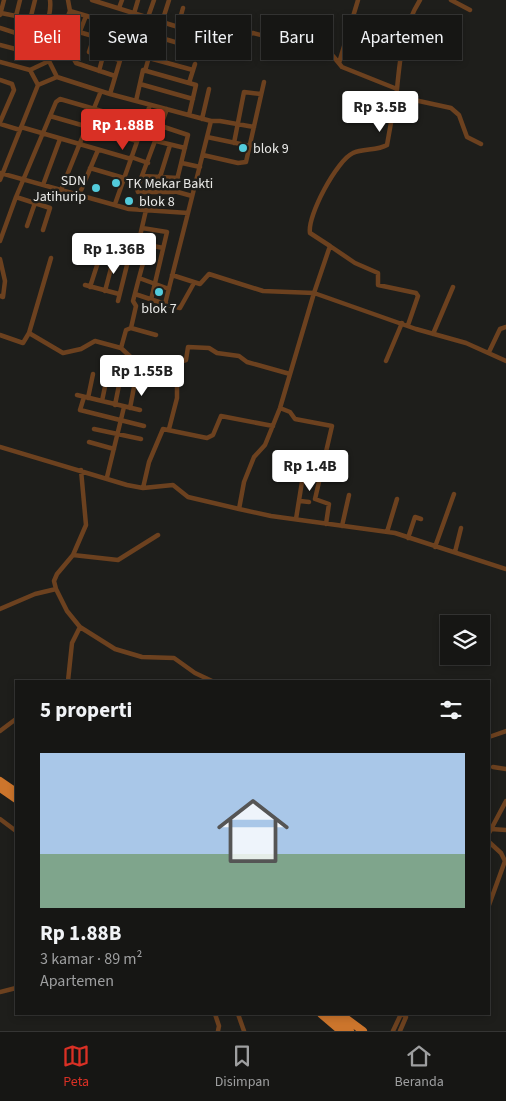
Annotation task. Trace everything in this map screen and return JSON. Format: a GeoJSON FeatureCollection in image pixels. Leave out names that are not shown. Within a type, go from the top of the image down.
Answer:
{"type":"FeatureCollection","features":[{"type":"Feature","properties":{"kind":"highway"},"geometry":{"type":"LineString","coordinates":[[0,781],[15,791]]}},
{"type":"Feature","properties":{"kind":"highway"},"geometry":{"type":"LineString","coordinates":[[0,788],[15,798]]}},
{"type":"Feature","properties":{"kind":"highway"},"geometry":{"type":"LineString","coordinates":[[322,1015],[341,1031]]}},
{"type":"Feature","properties":{"kind":"highway"},"geometry":{"type":"LineString","coordinates":[[331,1015],[350,1031]]}},
{"type":"Feature","properties":{"kind":"highway"},"geometry":{"type":"LineString","coordinates":[[341,1015],[364,1031]]}},
{"type":"Feature","properties":{"kind":"street"},"geometry":{"type":"LineString","coordinates":[[4,0],[0,14],[15,16]]}},
{"type":"Feature","properties":{"kind":"street"},"geometry":{"type":"LineString","coordinates":[[16,15],[20,0]]}},
{"type":"Feature","properties":{"kind":"street"},"geometry":{"type":"LineString","coordinates":[[31,15],[34,0]]}},
{"type":"Feature","properties":{"kind":"street"},"geometry":{"type":"LineString","coordinates":[[48,15],[51,8],[50,0]]}},
{"type":"Feature","properties":{"kind":"street"},"geometry":{"type":"LineString","coordinates":[[68,0],[70,11],[68,15]]}},
{"type":"Feature","properties":{"kind":"street"},"geometry":{"type":"LineString","coordinates":[[92,0],[105,2],[141,15]]}},
{"type":"Feature","properties":{"kind":"street"},"geometry":{"type":"LineString","coordinates":[[118,8],[122,0]]}},
{"type":"Feature","properties":{"kind":"street"},"geometry":{"type":"LineString","coordinates":[[134,13],[138,0]]}},
{"type":"Feature","properties":{"kind":"street"},"geometry":{"type":"LineString","coordinates":[[149,15],[154,0]]}},
{"type":"Feature","properties":{"kind":"street"},"geometry":{"type":"LineString","coordinates":[[164,15],[169,0]]}},
{"type":"Feature","properties":{"kind":"street"},"geometry":{"type":"LineString","coordinates":[[338,64],[358,0]]}},
{"type":"Feature","properties":{"kind":"street"},"geometry":{"type":"LineString","coordinates":[[408,325],[418,296],[416,292],[378,285],[378,273],[355,263],[310,232],[310,224],[316,206],[344,159],[353,153],[387,145],[405,32],[412,12],[420,0]]}},
{"type":"Feature","properties":{"kind":"street"},"geometry":{"type":"LineString","coordinates":[[451,0],[470,10]]}},
{"type":"Feature","properties":{"kind":"street"},"geometry":{"type":"LineString","coordinates":[[181,15],[183,8]]}},
{"type":"Feature","properties":{"kind":"street"},"geometry":{"type":"LineString","coordinates":[[70,11],[90,17]]}},
{"type":"Feature","properties":{"kind":"street"},"geometry":{"type":"LineString","coordinates":[[80,30],[86,16]]}},
{"type":"Feature","properties":{"kind":"street"},"geometry":{"type":"LineString","coordinates":[[0,28],[15,32]]}},
{"type":"Feature","properties":{"kind":"street"},"geometry":{"type":"LineString","coordinates":[[166,40],[185,45],[238,50],[248,35],[253,33],[325,52],[333,56],[338,64],[397,89]]}},
{"type":"Feature","properties":{"kind":"street"},"geometry":{"type":"LineString","coordinates":[[0,45],[15,49]]}},
{"type":"Feature","properties":{"kind":"street"},"geometry":{"type":"LineString","coordinates":[[0,62],[30,70],[49,60],[57,78]]}},
{"type":"Feature","properties":{"kind":"street"},"geometry":{"type":"LineString","coordinates":[[73,60],[76,63],[115,76]]}},
{"type":"Feature","properties":{"kind":"street"},"geometry":{"type":"LineString","coordinates":[[99,71],[102,60]]}},
{"type":"Feature","properties":{"kind":"street"},"geometry":{"type":"LineString","coordinates":[[110,94],[120,60]]}},
{"type":"Feature","properties":{"kind":"street"},"geometry":{"type":"LineString","coordinates":[[136,101],[143,70],[145,71],[148,60]]}},
{"type":"Feature","properties":{"kind":"street"},"geometry":{"type":"LineString","coordinates":[[156,60],[193,70]]}},
{"type":"Feature","properties":{"kind":"street"},"geometry":{"type":"LineString","coordinates":[[189,83],[195,64]]}},
{"type":"Feature","properties":{"kind":"street"},"geometry":{"type":"LineString","coordinates":[[30,70],[38,85]]}},
{"type":"Feature","properties":{"kind":"street"},"geometry":{"type":"LineString","coordinates":[[145,71],[196,85],[188,115]]}},
{"type":"Feature","properties":{"kind":"street"},"geometry":{"type":"LineString","coordinates":[[0,180],[1,173],[38,85],[57,78],[211,121],[254,127]]}},
{"type":"Feature","properties":{"kind":"street"},"geometry":{"type":"LineString","coordinates":[[0,80],[12,84],[14,90],[0,123],[148,163]]}},
{"type":"Feature","properties":{"kind":"street"},"geometry":{"type":"LineString","coordinates":[[203,155],[244,163],[250,146],[264,82]]}},
{"type":"Feature","properties":{"kind":"street"},"geometry":{"type":"LineString","coordinates":[[140,84],[192,99]]}},
{"type":"Feature","properties":{"kind":"street"},"geometry":{"type":"LineString","coordinates":[[202,118],[209,89]]}},
{"type":"Feature","properties":{"kind":"street"},"geometry":{"type":"LineString","coordinates":[[61,190],[101,91]]}},
{"type":"Feature","properties":{"kind":"street"},"geometry":{"type":"LineString","coordinates":[[234,143],[244,92],[261,94]]}},
{"type":"Feature","properties":{"kind":"street"},"geometry":{"type":"LineString","coordinates":[[396,96],[452,108],[459,115],[467,137],[481,144]]}},
{"type":"Feature","properties":{"kind":"street"},"geometry":{"type":"LineString","coordinates":[[0,241],[56,102],[60,99],[143,123]]}},
{"type":"Feature","properties":{"kind":"street"},"geometry":{"type":"LineString","coordinates":[[114,204],[150,105]]}},
{"type":"Feature","properties":{"kind":"street"},"geometry":{"type":"LineString","coordinates":[[167,110],[137,189],[138,192],[169,193],[174,191],[192,196]]}},
{"type":"Feature","properties":{"kind":"street"},"geometry":{"type":"LineString","coordinates":[[50,116],[137,141]]}},
{"type":"Feature","properties":{"kind":"street"},"geometry":{"type":"LineString","coordinates":[[165,304],[211,121]]}},
{"type":"Feature","properties":{"kind":"street"},"geometry":{"type":"LineString","coordinates":[[161,126],[187,134],[174,191]]}},
{"type":"Feature","properties":{"kind":"street"},"geometry":{"type":"LineString","coordinates":[[207,137],[250,146]]}},
{"type":"Feature","properties":{"kind":"street"},"geometry":{"type":"LineString","coordinates":[[43,185],[60,139]]}},
{"type":"Feature","properties":{"kind":"street"},"geometry":{"type":"LineString","coordinates":[[156,141],[185,148]]}},
{"type":"Feature","properties":{"kind":"street"},"geometry":{"type":"LineString","coordinates":[[160,177],[170,145]]}},
{"type":"Feature","properties":{"kind":"street"},"geometry":{"type":"LineString","coordinates":[[79,195],[98,150]]}},
{"type":"Feature","properties":{"kind":"street"},"geometry":{"type":"LineString","coordinates":[[182,162],[200,167]]}},
{"type":"Feature","properties":{"kind":"street"},"geometry":{"type":"LineString","coordinates":[[90,168],[124,178]]}},
{"type":"Feature","properties":{"kind":"street"},"geometry":{"type":"LineString","coordinates":[[1,173],[129,209],[188,213]]}},
{"type":"Feature","properties":{"kind":"street"},"geometry":{"type":"LineString","coordinates":[[142,176],[178,178]]}},
{"type":"Feature","properties":{"kind":"street"},"geometry":{"type":"LineString","coordinates":[[16,198],[50,208],[42,230]]}},
{"type":"Feature","properties":{"kind":"street"},"geometry":{"type":"LineString","coordinates":[[27,226],[35,203]]}},
{"type":"Feature","properties":{"kind":"street"},"geometry":{"type":"LineString","coordinates":[[134,262],[146,210]]}},
{"type":"Feature","properties":{"kind":"street"},"geometry":{"type":"LineString","coordinates":[[142,228],[166,231],[151,300]]}},
{"type":"Feature","properties":{"kind":"street"},"geometry":{"type":"LineString","coordinates":[[139,243],[163,248]]}},
{"type":"Feature","properties":{"kind":"street"},"geometry":{"type":"LineString","coordinates":[[131,328],[136,308],[133,301],[148,245]]}},
{"type":"Feature","properties":{"kind":"street"},"geometry":{"type":"LineString","coordinates":[[239,509],[244,482],[254,457],[265,446],[274,426],[330,246]]}},
{"type":"Feature","properties":{"kind":"street"},"geometry":{"type":"LineString","coordinates":[[94,251],[143,265]]}},
{"type":"Feature","properties":{"kind":"street"},"geometry":{"type":"LineString","coordinates":[[101,253],[88,286],[119,294]]}},
{"type":"Feature","properties":{"kind":"street"},"geometry":{"type":"LineString","coordinates":[[105,290],[114,257]]}},
{"type":"Feature","properties":{"kind":"street"},"geometry":{"type":"LineString","coordinates":[[0,335],[23,343],[29,333],[51,258]]}},
{"type":"Feature","properties":{"kind":"street"},"geometry":{"type":"LineString","coordinates":[[0,259],[5,281],[3,297],[0,296]]}},
{"type":"Feature","properties":{"kind":"street"},"geometry":{"type":"LineString","coordinates":[[118,301],[128,260]]}},
{"type":"Feature","properties":{"kind":"street"},"geometry":{"type":"LineString","coordinates":[[172,275],[200,284],[209,274],[263,291],[314,293],[490,352],[506,361]]}},
{"type":"Feature","properties":{"kind":"street"},"geometry":{"type":"LineString","coordinates":[[139,278],[169,289]]}},
{"type":"Feature","properties":{"kind":"street"},"geometry":{"type":"LineString","coordinates":[[135,294],[180,308],[194,283]]}},
{"type":"Feature","properties":{"kind":"street"},"geometry":{"type":"LineString","coordinates":[[433,334],[453,287]]}},
{"type":"Feature","properties":{"kind":"street"},"geometry":{"type":"LineString","coordinates":[[386,361],[402,323]]}},
{"type":"Feature","properties":{"kind":"street"},"geometry":{"type":"LineString","coordinates":[[490,352],[500,329],[506,326]]}},
{"type":"Feature","properties":{"kind":"street"},"geometry":{"type":"LineString","coordinates":[[121,348],[126,328],[156,335]]}},
{"type":"Feature","properties":{"kind":"street"},"geometry":{"type":"LineString","coordinates":[[29,333],[63,353],[81,349],[95,341],[121,348],[135,361],[177,370]]}},
{"type":"Feature","properties":{"kind":"street"},"geometry":{"type":"LineString","coordinates":[[169,429],[177,398],[177,370],[180,362],[186,360],[187,350],[190,346],[239,356],[247,362],[290,374]]}},
{"type":"Feature","properties":{"kind":"street"},"geometry":{"type":"LineString","coordinates":[[92,374],[86,398],[80,410],[144,426]]}},
{"type":"Feature","properties":{"kind":"street"},"geometry":{"type":"LineString","coordinates":[[102,401],[107,377]]}},
{"type":"Feature","properties":{"kind":"street"},"geometry":{"type":"LineString","coordinates":[[115,405],[120,380]]}},
{"type":"Feature","properties":{"kind":"street"},"geometry":{"type":"LineString","coordinates":[[130,408],[135,382]]}},
{"type":"Feature","properties":{"kind":"street"},"geometry":{"type":"LineString","coordinates":[[77,395],[140,410]]}},
{"type":"Feature","properties":{"kind":"street"},"geometry":{"type":"LineString","coordinates":[[107,477],[124,407]]}},
{"type":"Feature","properties":{"kind":"street"},"geometry":{"type":"LineString","coordinates":[[280,408],[290,412],[295,419],[332,426],[315,499],[329,504],[326,524]]}},
{"type":"Feature","properties":{"kind":"street"},"geometry":{"type":"LineString","coordinates":[[143,488],[149,462],[162,429],[210,438],[214,435],[221,416],[274,426]]}},
{"type":"Feature","properties":{"kind":"street"},"geometry":{"type":"LineString","coordinates":[[94,429],[141,439]]}},
{"type":"Feature","properties":{"kind":"street"},"geometry":{"type":"LineString","coordinates":[[89,442],[114,449]]}},
{"type":"Feature","properties":{"kind":"street"},"geometry":{"type":"LineString","coordinates":[[0,446],[143,488],[173,485],[188,497],[239,509],[271,516],[387,532],[455,552],[506,570]]}},
{"type":"Feature","properties":{"kind":"street"},"geometry":{"type":"LineString","coordinates":[[296,519],[305,463]]}},
{"type":"Feature","properties":{"kind":"street"},"geometry":{"type":"LineString","coordinates":[[81,470],[87,522],[74,555],[57,574],[54,581],[62,602],[80,627],[122,652],[142,658],[174,658],[195,673],[210,680]]}},
{"type":"Feature","properties":{"kind":"street"},"geometry":{"type":"LineString","coordinates":[[435,547],[454,494]]}},
{"type":"Feature","properties":{"kind":"street"},"geometry":{"type":"LineString","coordinates":[[342,526],[350,495]]}},
{"type":"Feature","properties":{"kind":"street"},"geometry":{"type":"LineString","coordinates":[[387,532],[397,499]]}},
{"type":"Feature","properties":{"kind":"street"},"geometry":{"type":"LineString","coordinates":[[300,501],[309,502]]}},
{"type":"Feature","properties":{"kind":"street"},"geometry":{"type":"LineString","coordinates":[[408,538],[415,517],[421,519]]}},
{"type":"Feature","properties":{"kind":"street"},"geometry":{"type":"LineString","coordinates":[[455,552],[461,528]]}},
{"type":"Feature","properties":{"kind":"street"},"geometry":{"type":"LineString","coordinates":[[74,555],[116,560],[158,535]]}},
{"type":"Feature","properties":{"kind":"street"},"geometry":{"type":"LineString","coordinates":[[0,609],[35,594],[56,589]]}},
{"type":"Feature","properties":{"kind":"street"},"geometry":{"type":"LineString","coordinates":[[68,680],[72,643],[80,627]]}},
{"type":"Feature","properties":{"kind":"street"},"geometry":{"type":"LineString","coordinates":[[0,730],[15,720]]}},
{"type":"Feature","properties":{"kind":"street"},"geometry":{"type":"LineString","coordinates":[[490,736],[506,731]]}},
{"type":"Feature","properties":{"kind":"street"},"geometry":{"type":"LineString","coordinates":[[493,767],[506,769]]}},
{"type":"Feature","properties":{"kind":"street"},"geometry":{"type":"LineString","coordinates":[[490,831],[506,801]]}},
{"type":"Feature","properties":{"kind":"street"},"geometry":{"type":"LineString","coordinates":[[0,819],[15,830]]}},
{"type":"Feature","properties":{"kind":"street"},"geometry":{"type":"LineString","coordinates":[[490,831],[506,830]]}},
{"type":"Feature","properties":{"kind":"street"},"geometry":{"type":"LineString","coordinates":[[490,843],[501,853],[505,861],[490,902]]}},
{"type":"Feature","properties":{"kind":"street"},"geometry":{"type":"LineString","coordinates":[[0,992],[15,988]]}},
{"type":"Feature","properties":{"kind":"street"},"geometry":{"type":"LineString","coordinates":[[215,1015],[218,1029],[222,1031]]}},
{"type":"Feature","properties":{"kind":"street"},"geometry":{"type":"LineString","coordinates":[[238,1015],[244,1031]]}},
{"type":"Feature","properties":{"kind":"street"},"geometry":{"type":"LineString","coordinates":[[393,1031],[401,1015]]}},
{"type":"Feature","properties":{"kind":"street"},"geometry":{"type":"LineString","coordinates":[[400,1031],[406,1017],[403,1015]]}},
{"type":"Feature","properties":{"kind":"place","name":"blok 9"},"geometry":{"type":"Point","coordinates":[243,148]}},
{"type":"Feature","properties":{"kind":"place","name":"TK Mekar Bakti"},"geometry":{"type":"Point","coordinates":[116,183]}},
{"type":"Feature","properties":{"kind":"place","name":"SDN Jatihurip"},"geometry":{"type":"Point","coordinates":[96,188]}},
{"type":"Feature","properties":{"kind":"place","name":"blok 8"},"geometry":{"type":"Point","coordinates":[129,201]}},
{"type":"Feature","properties":{"kind":"place","name":"blok 7"},"geometry":{"type":"Point","coordinates":[159,292]}}]}
